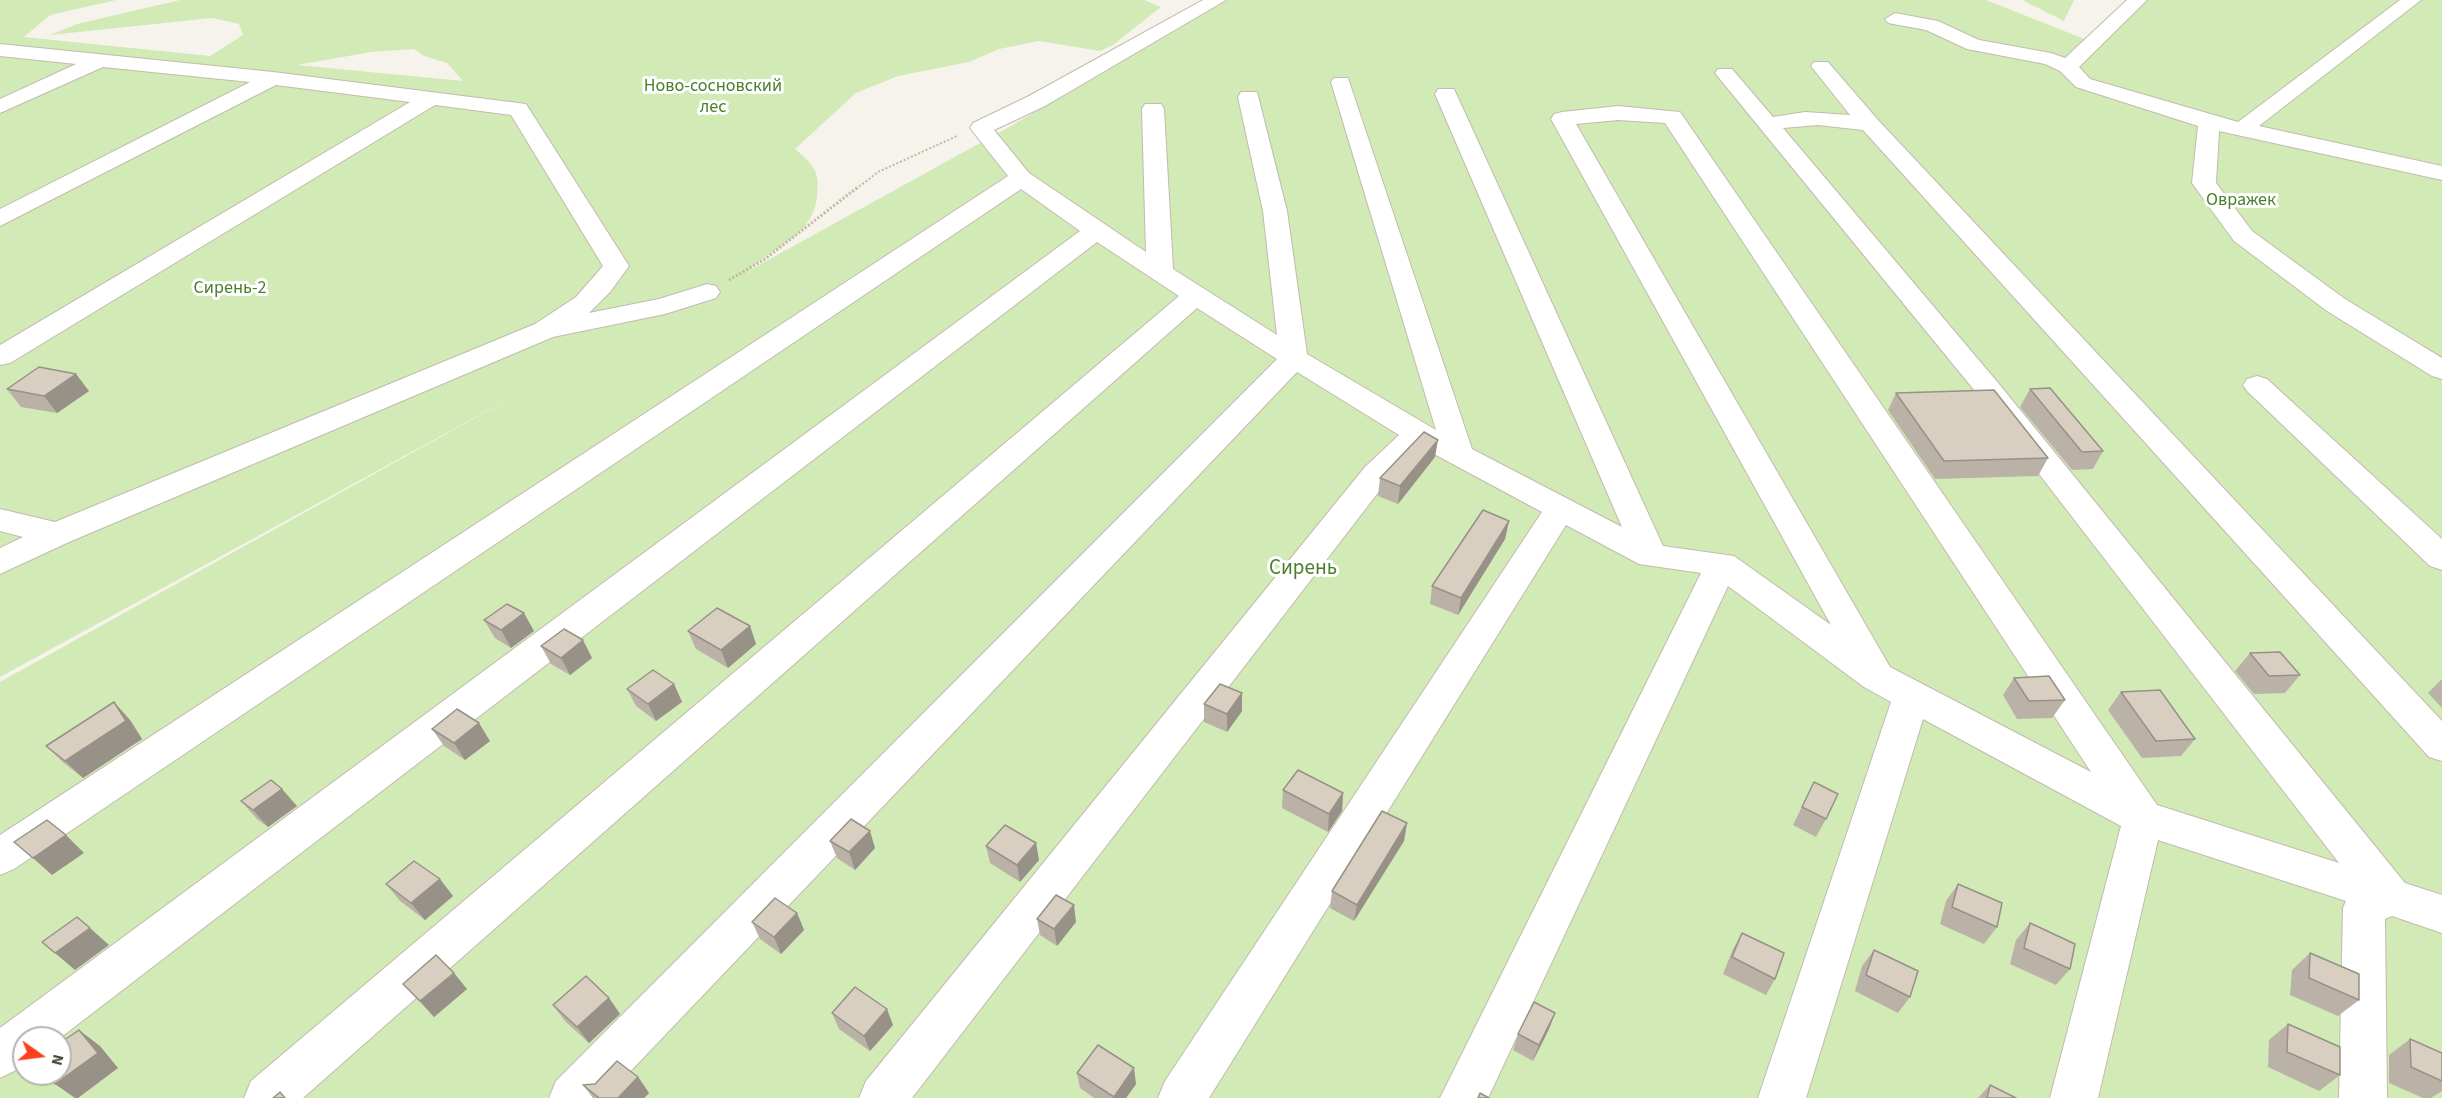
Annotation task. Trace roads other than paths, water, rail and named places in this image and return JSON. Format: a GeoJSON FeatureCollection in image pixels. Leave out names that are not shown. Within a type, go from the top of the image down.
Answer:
{"type":"FeatureCollection","features":[{"type":"Feature","properties":{"kind":"street"},"geometry":{"type":"LineString","coordinates":[[1217,0],[1036,102],[981,128],[1021,178],[1096,231],[1362,401],[1418,433],[1650,556],[1722,564],[1895,686],[2143,818],[2442,914]]}},
{"type":"Feature","properties":{"kind":"street"},"geometry":{"type":"LineString","coordinates":[[2067,67],[2138,0]]}},
{"type":"Feature","properties":{"kind":"street"},"geometry":{"type":"LineString","coordinates":[[2242,129],[2412,0]]}},
{"type":"Feature","properties":{"kind":"street"},"geometry":{"type":"LineString","coordinates":[[1894,19],[1931,26],[1974,45],[2051,59],[2067,67],[2083,83],[2209,122],[2442,173]]}},
{"type":"Feature","properties":{"kind":"street"},"geometry":{"type":"LineString","coordinates":[[0,50],[273,78],[518,109],[616,266],[601,289],[579,310],[545,330],[57,534],[0,561]]}},
{"type":"Feature","properties":{"kind":"street"},"geometry":{"type":"LineString","coordinates":[[0,107],[101,60]]}},
{"type":"Feature","properties":{"kind":"street"},"geometry":{"type":"LineString","coordinates":[[1821,66],[1870,125],[2442,746]]}},
{"type":"Feature","properties":{"kind":"street"},"geometry":{"type":"LineString","coordinates":[[1725,73],[1989,390],[2391,898]]}},
{"type":"Feature","properties":{"kind":"street"},"geometry":{"type":"LineString","coordinates":[[0,219],[273,78]]}},
{"type":"Feature","properties":{"kind":"street"},"geometry":{"type":"LineString","coordinates":[[1341,82],[1458,453]]}},
{"type":"Feature","properties":{"kind":"street"},"geometry":{"type":"LineString","coordinates":[[1446,94],[1650,556]]}},
{"type":"Feature","properties":{"kind":"street"},"geometry":{"type":"LineString","coordinates":[[1249,97],[1275,211],[1294,358]]}},
{"type":"Feature","properties":{"kind":"street"},"geometry":{"type":"LineString","coordinates":[[0,357],[433,98]]}},
{"type":"Feature","properties":{"kind":"street"},"geometry":{"type":"LineString","coordinates":[[1153,109],[1160,272]]}},
{"type":"Feature","properties":{"kind":"street"},"geometry":{"type":"LineString","coordinates":[[1782,1098],[1895,686],[1562,119],[1618,113],[1672,117],[2143,818],[2074,1098]]}},
{"type":"Feature","properties":{"kind":"street"},"geometry":{"type":"LineString","coordinates":[[1767,126],[1783,120],[1820,118],[1870,125]]}},
{"type":"Feature","properties":{"kind":"street"},"geometry":{"type":"LineString","coordinates":[[2209,122],[2205,183],[2243,236],[2336,305],[2442,370]]}},
{"type":"Feature","properties":{"kind":"street"},"geometry":{"type":"LineString","coordinates":[[2416,167],[2442,187]]}},
{"type":"Feature","properties":{"kind":"street"},"geometry":{"type":"LineString","coordinates":[[0,857],[1021,178]]}},
{"type":"Feature","properties":{"kind":"street"},"geometry":{"type":"LineString","coordinates":[[0,1056],[1096,231]]}},
{"type":"Feature","properties":{"kind":"street"},"geometry":{"type":"LineString","coordinates":[[545,330],[665,306],[707,292]]}},
{"type":"Feature","properties":{"kind":"street"},"geometry":{"type":"LineString","coordinates":[[268,1098],[1196,295]]}},
{"type":"Feature","properties":{"kind":"street"},"geometry":{"type":"LineString","coordinates":[[573,1098],[1294,358]]}},
{"type":"Feature","properties":{"kind":"street"},"geometry":{"type":"LineString","coordinates":[[2258,385],[2442,558]]}},
{"type":"Feature","properties":{"kind":"street"},"geometry":{"type":"LineString","coordinates":[[883,1098],[1376,474],[1418,433]]}},
{"type":"Feature","properties":{"kind":"street"},"geometry":{"type":"LineString","coordinates":[[1182,1098],[1561,508]]}},
{"type":"Feature","properties":{"kind":"street"},"geometry":{"type":"LineString","coordinates":[[0,520],[57,534]]}},
{"type":"Feature","properties":{"kind":"street"},"geometry":{"type":"LineString","coordinates":[[1464,1098],[1722,564]]}},
{"type":"Feature","properties":{"kind":"street"},"geometry":{"type":"LineString","coordinates":[[2363,1098],[2364,908],[2391,898]]}},
{"type":"Feature","properties":{"kind":"park label","name":"Ново-сосновский лес"},"geometry":{"type":"Point","coordinates":[713,97]}},
{"type":"Feature","properties":{"kind":"park label","name":"Овражек"},"geometry":{"type":"Point","coordinates":[2241,201]}},
{"type":"Feature","properties":{"kind":"park label","name":"Сирень-2"},"geometry":{"type":"Point","coordinates":[230,289]}},
{"type":"Feature","properties":{"kind":"park label","name":"Сирень"},"geometry":{"type":"Point","coordinates":[1303,569]}}]}
